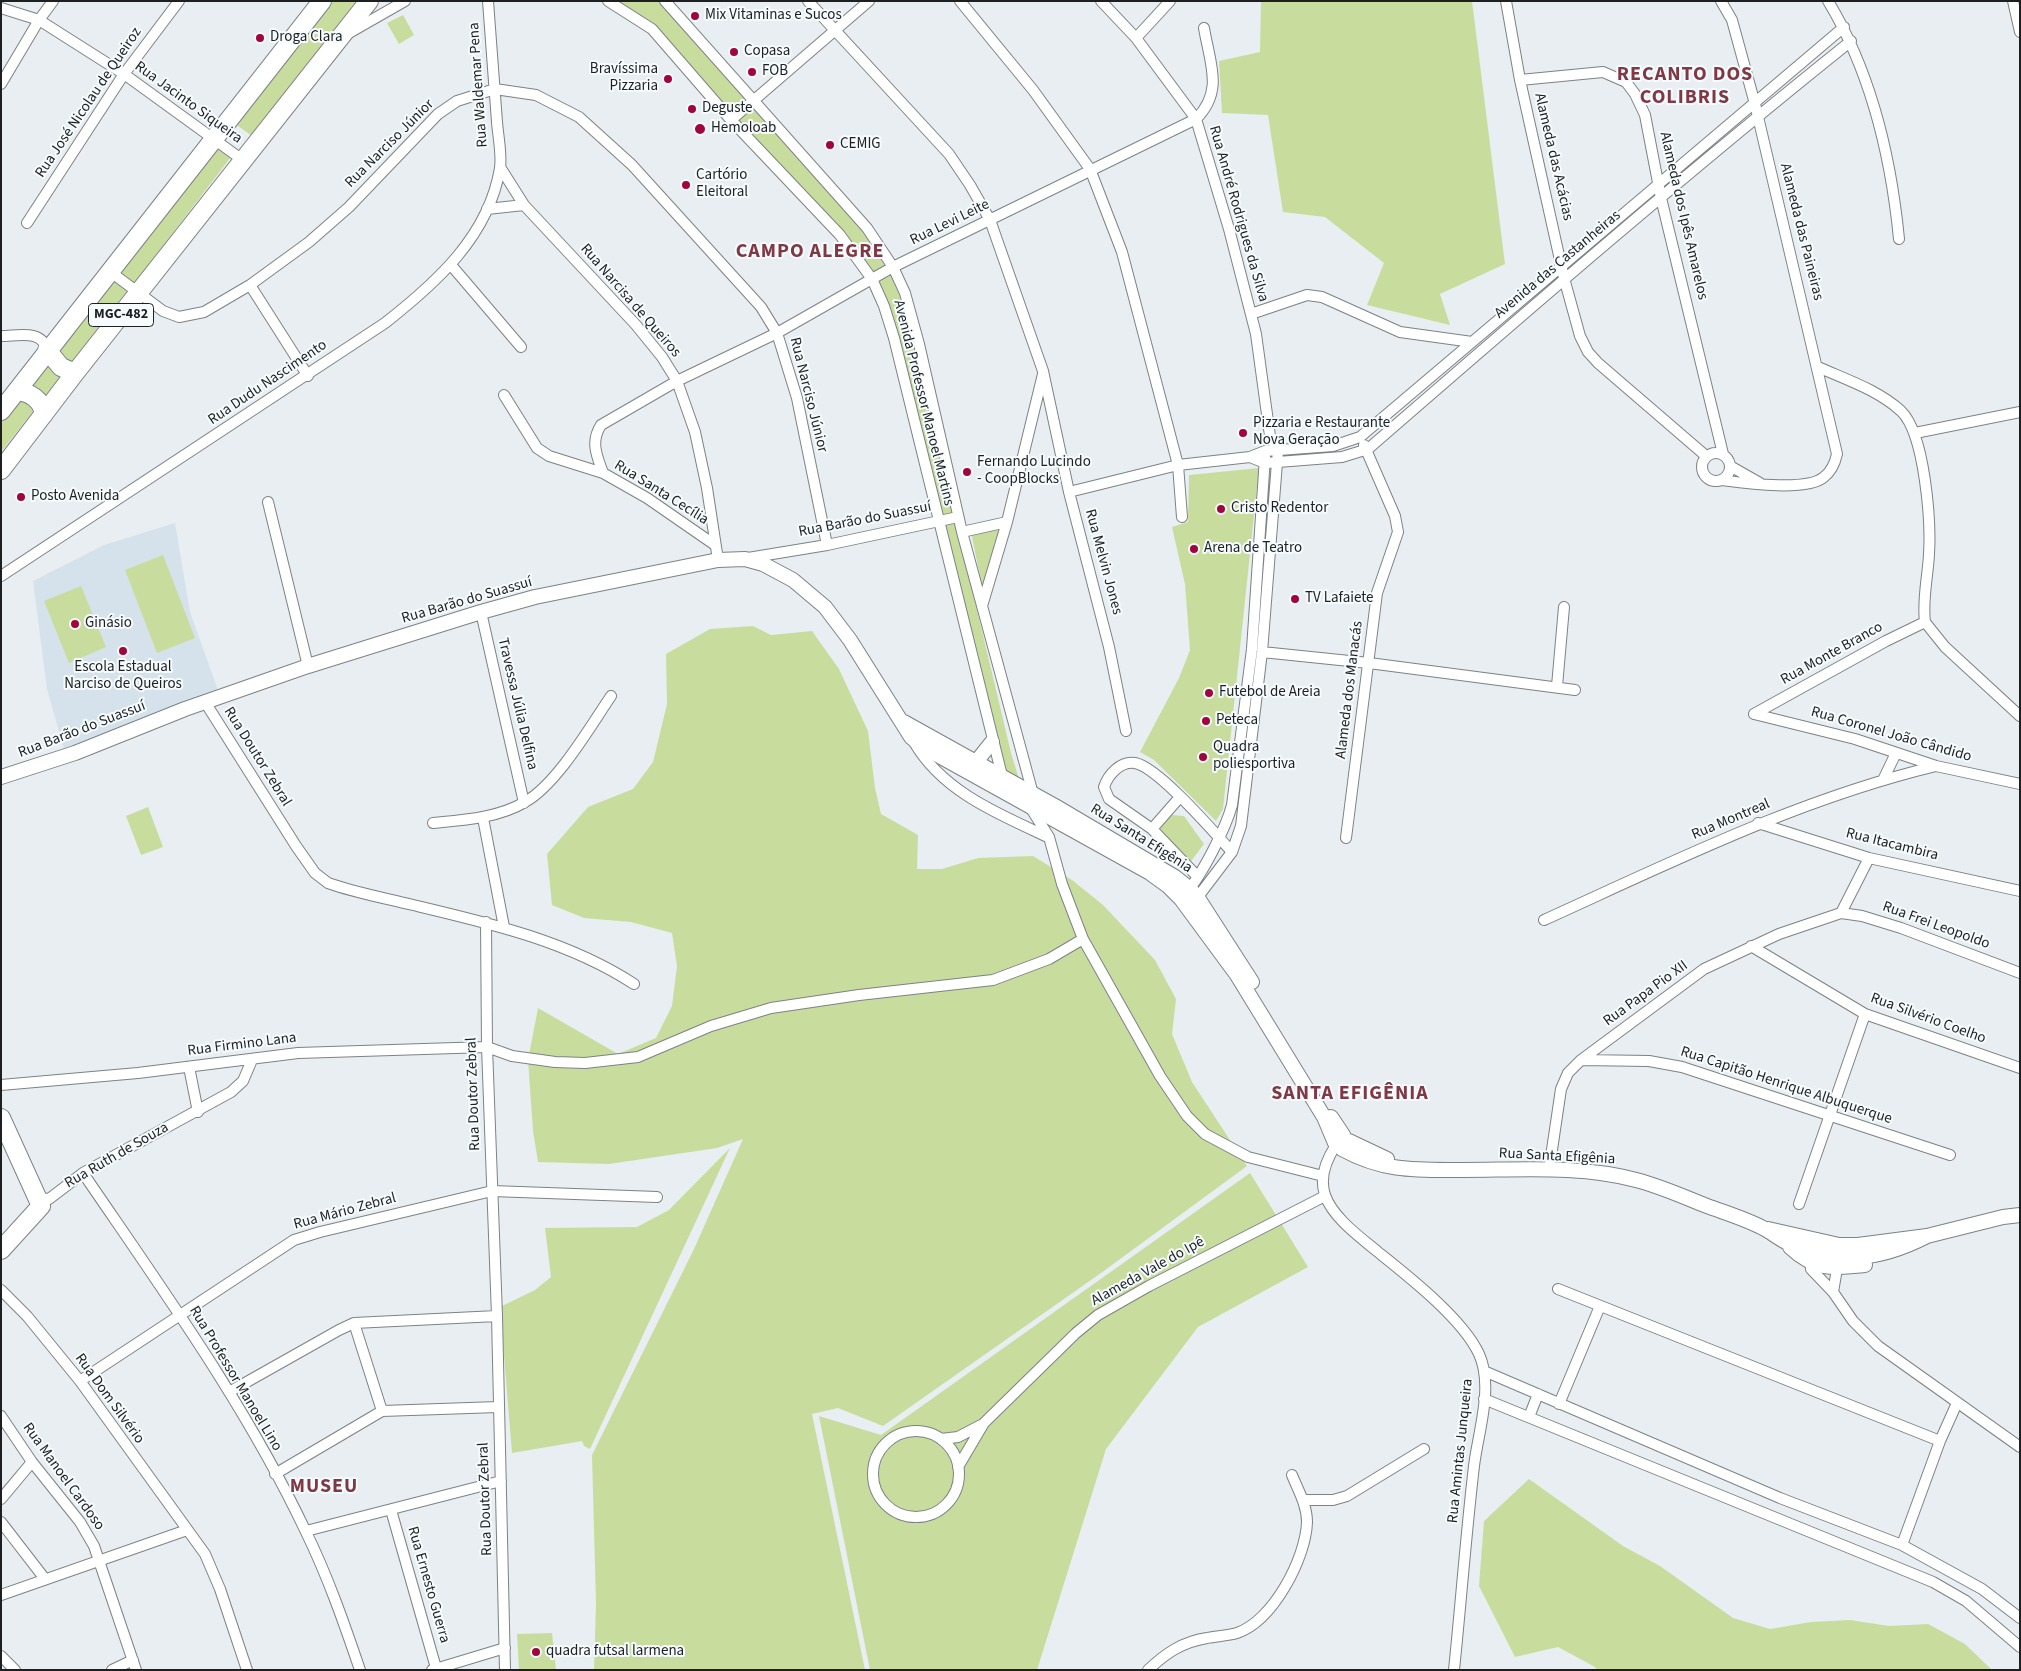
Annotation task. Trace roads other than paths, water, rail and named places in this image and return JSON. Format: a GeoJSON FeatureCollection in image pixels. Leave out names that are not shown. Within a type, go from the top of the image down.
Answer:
{"type":"FeatureCollection","features":[{"type":"Feature","properties":{"kind":"highway","name":"MGC-482"},"geometry":{"type":"LineString","coordinates":[[1,411],[47,350],[112,273],[213,139],[322,1]]}},
{"type":"Feature","properties":{"kind":"highway","name":"MGC-482"},"geometry":{"type":"LineString","coordinates":[[1,470],[75,373],[369,1]]}},
{"type":"Feature","properties":{"kind":"highway"},"geometry":{"type":"LineString","coordinates":[[47,350],[61,367],[75,373]]}},
{"type":"Feature","properties":{"kind":"highway"},"geometry":{"type":"LineString","coordinates":[[17,391],[27,393],[36,398],[44,414]]}},
{"type":"Feature","properties":{"kind":"highway"},"geometry":{"type":"LineString","coordinates":[[1,1118],[39,1202]]}},
{"type":"Feature","properties":{"kind":"highway","name":"Rua Ruth de Souza"},"geometry":{"type":"LineString","coordinates":[[1,1250],[39,1202]]}},
{"type":"Feature","properties":{"kind":"main road","name":"Rua Barão do Suassuí"},"geometry":{"type":"LineString","coordinates":[[1,777],[75,753],[205,702],[308,666],[481,612],[535,598],[718,560],[745,559]]}},
{"type":"Feature","properties":{"kind":"main road","name":"Rua Santa Efigênia"},"geometry":{"type":"LineString","coordinates":[[745,559],[763,564],[793,580],[825,607],[850,640],[910,737],[950,763],[1007,794],[1031,800]]}},
{"type":"Feature","properties":{"kind":"main road","name":"Rua Santa Efigênia"},"geometry":{"type":"LineString","coordinates":[[900,718],[1002,778],[1031,800],[1162,868],[1242,965],[1339,1145],[1429,1170],[1549,1170],[1615,1175],[1636,1180],[1764,1228],[1784,1241],[1838,1257],[1866,1257],[1899,1250],[1927,1236]]}},
{"type":"Feature","properties":{"kind":"main road"},"geometry":{"type":"LineString","coordinates":[[976,762],[992,742]]}},
{"type":"Feature","properties":{"kind":"main road","name":"Rua Santa Efigênia"},"geometry":{"type":"LineString","coordinates":[[1838,1257],[1874,1244],[1927,1236],[2003,1217],[2020,1215]]}},
{"type":"Feature","properties":{"kind":"main road","name":"Rua Santa Efigênia"},"geometry":{"type":"LineString","coordinates":[[1764,1228],[1781,1230],[1813,1251]]}},
{"type":"Feature","properties":{"kind":"main road"},"geometry":{"type":"LineString","coordinates":[[1813,1251],[1838,1257]]}},
{"type":"Feature","properties":{"kind":"street"},"geometry":{"type":"LineString","coordinates":[[1,84],[39,20],[53,1]]}},
{"type":"Feature","properties":{"kind":"street","name":"Rua José Nicolau de Queiroz"},"geometry":{"type":"LineString","coordinates":[[27,223],[124,74],[179,1]]}},
{"type":"Feature","properties":{"kind":"street"},"geometry":{"type":"LineString","coordinates":[[336,42],[404,1]]}},
{"type":"Feature","properties":{"kind":"street","name":"Rua Waldemar Pena"},"geometry":{"type":"LineString","coordinates":[[488,1],[500,167]]}},
{"type":"Feature","properties":{"kind":"street","name":"Avenida Professor Manoel Martins"},"geometry":{"type":"LineString","coordinates":[[608,1],[652,29],[731,120],[840,235],[872,279],[884,306],[894,338],[992,742],[1007,794]]}},
{"type":"Feature","properties":{"kind":"street","name":"Avenida Professor Manoel Martins"},"geometry":{"type":"LineString","coordinates":[[665,1],[867,228],[893,267],[904,293],[919,344],[958,517],[1031,800],[1049,837],[1062,884],[1083,938],[1160,1076],[1187,1116],[1197,1127],[1248,1157],[1323,1176]]}},
{"type":"Feature","properties":{"kind":"street","name":"Rua Melvin Jones"},"geometry":{"type":"LineString","coordinates":[[808,1],[949,154],[970,184],[990,220],[1043,371],[1069,492],[1109,647],[1126,731]]}},
{"type":"Feature","properties":{"kind":"street"},"geometry":{"type":"LineString","coordinates":[[731,120],[869,1]]}},
{"type":"Feature","properties":{"kind":"street"},"geometry":{"type":"LineString","coordinates":[[960,1],[1033,90],[1090,169],[1122,252],[1178,464],[1182,517]]}},
{"type":"Feature","properties":{"kind":"street","name":"Rua André Rodrigues da Silva"},"geometry":{"type":"LineString","coordinates":[[1101,1],[1136,38],[1196,119],[1229,229],[1256,334],[1270,436],[1278,450]]}},
{"type":"Feature","properties":{"kind":"street"},"geometry":{"type":"LineString","coordinates":[[1136,38],[1170,1]]}},
{"type":"Feature","properties":{"kind":"street","name":"Alameda das Acácias"},"geometry":{"type":"LineString","coordinates":[[1506,1],[1520,80],[1564,278],[1580,336],[1588,352],[1705,458]]}},
{"type":"Feature","properties":{"kind":"street"},"geometry":{"type":"LineString","coordinates":[[1721,1],[1732,20],[1755,104]]}},
{"type":"Feature","properties":{"kind":"street"},"geometry":{"type":"LineString","coordinates":[[1828,1],[1851,41],[1876,114],[1894,191],[1899,239]]}},
{"type":"Feature","properties":{"kind":"street"},"geometry":{"type":"LineString","coordinates":[[2013,1],[2020,32]]}},
{"type":"Feature","properties":{"kind":"street","name":"Rua Jacinto Siqueira"},"geometry":{"type":"LineString","coordinates":[[1,8],[39,20],[124,74],[244,161]]}},
{"type":"Feature","properties":{"kind":"street"},"geometry":{"type":"LineString","coordinates":[[1196,119],[1207,108],[1214,86],[1204,28]]}},
{"type":"Feature","properties":{"kind":"street","name":"Avenida das Castanheiras"},"geometry":{"type":"LineString","coordinates":[[1250,457],[1265,451],[1334,446],[1360,437],[1844,28]]}},
{"type":"Feature","properties":{"kind":"street","name":"Avenida das Castanheiras"},"geometry":{"type":"LineString","coordinates":[[1265,463],[1342,456],[1368,450],[1564,278],[1662,198],[1757,116],[1851,41]]}},
{"type":"Feature","properties":{"kind":"street","name":"Alameda dos Ipês Amarelos"},"geometry":{"type":"LineString","coordinates":[[1520,80],[1603,72],[1626,82],[1635,94],[1645,115],[1662,198],[1720,437],[1721,453]]}},
{"type":"Feature","properties":{"kind":"street","name":"Rua Narciso Júnior"},"geometry":{"type":"LineString","coordinates":[[112,273],[163,311],[180,317],[204,312],[250,285],[309,242],[349,207],[438,114],[458,101],[495,89],[536,95],[579,117],[632,165],[734,275],[761,307],[777,333],[797,398],[827,545]]}},
{"type":"Feature","properties":{"kind":"street","name":"Alameda das Paineiras"},"geometry":{"type":"LineString","coordinates":[[1722,480],[1766,486],[1814,483],[1824,478],[1834,467],[1837,454],[1836,441],[1755,104]]}},
{"type":"Feature","properties":{"kind":"street","name":"Rua Levi Leite"},"geometry":{"type":"LineString","coordinates":[[603,474],[594,442],[595,434],[601,425],[678,381],[777,333],[893,267],[1090,169],[1196,119]]}},
{"type":"Feature","properties":{"kind":"street","name":"Rua Narcisa de Queiros"},"geometry":{"type":"LineString","coordinates":[[500,167],[524,205],[636,325],[662,357],[678,381],[695,432],[707,488],[718,560]]}},
{"type":"Feature","properties":{"kind":"street","name":"Rua Dudu Nascimento"},"geometry":{"type":"LineString","coordinates":[[1,576],[308,376],[385,323],[423,293],[451,265],[471,237],[487,208],[500,167]]}},
{"type":"Feature","properties":{"kind":"street"},"geometry":{"type":"LineString","coordinates":[[487,208],[524,205]]}},
{"type":"Feature","properties":{"kind":"street"},"geometry":{"type":"LineString","coordinates":[[451,265],[521,347]]}},
{"type":"Feature","properties":{"kind":"street"},"geometry":{"type":"LineString","coordinates":[[250,285],[308,376]]}},
{"type":"Feature","properties":{"kind":"street"},"geometry":{"type":"LineString","coordinates":[[1251,314],[1307,295],[1322,297],[1400,332],[1472,342]]}},
{"type":"Feature","properties":{"kind":"street"},"geometry":{"type":"LineString","coordinates":[[1,336],[28,335],[39,337],[45,342],[47,350]]}},
{"type":"Feature","properties":{"kind":"street"},"geometry":{"type":"LineString","coordinates":[[1818,367],[1881,395],[1903,413],[1916,433],[1929,508],[1930,532],[1925,622],[1945,647],[2020,716]]}},
{"type":"Feature","properties":{"kind":"street"},"geometry":{"type":"LineString","coordinates":[[982,606],[1007,522],[1043,371]]}},
{"type":"Feature","properties":{"kind":"street","name":"Rua Santa Cecília"},"geometry":{"type":"LineString","coordinates":[[504,395],[537,448],[548,456],[603,474],[655,504],[715,545]]}},
{"type":"Feature","properties":{"kind":"street"},"geometry":{"type":"LineString","coordinates":[[1916,433],[2020,412]]}},
{"type":"Feature","properties":{"kind":"street","name":"Rua André Rodrigues da Silva"},"geometry":{"type":"LineString","coordinates":[[1189,899],[1197,876],[1228,820],[1232,805],[1252,649],[1265,451],[1270,436]]}},
{"type":"Feature","properties":{"kind":"street","name":"Alameda dos Manacás"},"geometry":{"type":"LineString","coordinates":[[1346,838],[1377,593],[1398,532],[1395,516],[1368,450],[1360,437]]}},
{"type":"Feature","properties":{"kind":"street"},"geometry":{"type":"LineString","coordinates":[[1189,899],[1232,852],[1238,840],[1262,652],[1278,450]]}},
{"type":"Feature","properties":{"kind":"street"},"geometry":{"type":"LineString","coordinates":[[1730,466],[1728,474],[1722,480],[1713,480],[1705,476],[1702,468],[1705,458],[1721,453],[1730,466],[1766,486]]}},
{"type":"Feature","properties":{"kind":"street"},"geometry":{"type":"LineString","coordinates":[[1069,492],[1178,464],[1250,457],[1265,463]]}},
{"type":"Feature","properties":{"kind":"street"},"geometry":{"type":"LineString","coordinates":[[268,502],[308,666]]}},
{"type":"Feature","properties":{"kind":"street","name":"Rua Barão do Suassuí"},"geometry":{"type":"LineString","coordinates":[[745,559],[827,545],[958,517]]}},
{"type":"Feature","properties":{"kind":"street"},"geometry":{"type":"LineString","coordinates":[[962,532],[1007,522]]}},
{"type":"Feature","properties":{"kind":"street"},"geometry":{"type":"LineString","coordinates":[[1556,686],[1564,607]]}},
{"type":"Feature","properties":{"kind":"street","name":"Travessa Júlia Delfina"},"geometry":{"type":"LineString","coordinates":[[481,612],[524,803]]}},
{"type":"Feature","properties":{"kind":"street","name":"Rua Monte Branco"},"geometry":{"type":"LineString","coordinates":[[1754,714],[1886,641],[1925,622]]}},
{"type":"Feature","properties":{"kind":"street"},"geometry":{"type":"LineString","coordinates":[[1262,652],[1368,663],[1461,677],[1556,686],[1575,690]]}},
{"type":"Feature","properties":{"kind":"street"},"geometry":{"type":"LineString","coordinates":[[433,823],[483,818],[524,803],[538,793],[558,771],[611,696]]}},
{"type":"Feature","properties":{"kind":"street","name":"Rua Doutor Zebral"},"geometry":{"type":"LineString","coordinates":[[205,702],[315,874],[328,883],[343,888],[486,922],[487,1047],[497,1316],[505,1670]]}},
{"type":"Feature","properties":{"kind":"street","name":"Rua Coronel João Cândido"},"geometry":{"type":"LineString","coordinates":[[1754,714],[1855,739],[1936,766],[2020,784]]}},
{"type":"Feature","properties":{"kind":"street"},"geometry":{"type":"LineString","coordinates":[[910,737],[933,770],[962,792],[989,808],[1049,837]]}},
{"type":"Feature","properties":{"kind":"street"},"geometry":{"type":"LineString","coordinates":[[1884,778],[1896,752]]}},
{"type":"Feature","properties":{"kind":"street"},"geometry":{"type":"LineString","coordinates":[[1197,876],[1152,829],[1109,800],[1104,787],[1108,775],[1120,766],[1133,762],[1144,766],[1180,797],[1232,852]]}},
{"type":"Feature","properties":{"kind":"street","name":"Rua Montreal"},"geometry":{"type":"LineString","coordinates":[[1544,920],[1758,823],[1884,778],[1936,766]]}},
{"type":"Feature","properties":{"kind":"street"},"geometry":{"type":"LineString","coordinates":[[1152,829],[1180,797]]}},
{"type":"Feature","properties":{"kind":"street"},"geometry":{"type":"LineString","coordinates":[[483,818],[504,928]]}},
{"type":"Feature","properties":{"kind":"street","name":"Rua Itacambira"},"geometry":{"type":"LineString","coordinates":[[1758,823],[1869,858],[2020,891]]}},
{"type":"Feature","properties":{"kind":"street"},"geometry":{"type":"LineString","coordinates":[[1841,913],[1869,858]]}},
{"type":"Feature","properties":{"kind":"street","name":"Rua Papa Pio XII"},"geometry":{"type":"LineString","coordinates":[[1549,1170],[1561,1089],[1568,1073],[1581,1060],[1704,970],[1751,946],[1841,913]]}},
{"type":"Feature","properties":{"kind":"street","name":"Rua Frei Leopoldo"},"geometry":{"type":"LineString","coordinates":[[1841,913],[1862,916],[1901,928],[2020,973]]}},
{"type":"Feature","properties":{"kind":"street"},"geometry":{"type":"LineString","coordinates":[[486,922],[582,955],[612,970],[634,984]]}},
{"type":"Feature","properties":{"kind":"street"},"geometry":{"type":"LineString","coordinates":[[487,1047],[512,1056],[555,1062],[585,1063],[638,1057],[711,1026],[771,1008],[859,995],[993,980],[1049,959],[1083,938]]}},
{"type":"Feature","properties":{"kind":"street","name":"Rua Silvério Coelho"},"geometry":{"type":"LineString","coordinates":[[1751,946],[1865,1014],[2020,1068]]}},
{"type":"Feature","properties":{"kind":"street"},"geometry":{"type":"LineString","coordinates":[[1799,1204],[1865,1014]]}},
{"type":"Feature","properties":{"kind":"street","name":"Rua Firmino Lana"},"geometry":{"type":"LineString","coordinates":[[1,1085],[189,1067],[298,1053],[487,1047]]}},
{"type":"Feature","properties":{"kind":"street","name":"Rua Ruth de Souza"},"geometry":{"type":"LineString","coordinates":[[39,1202],[49,1198],[83,1173],[198,1112],[231,1092],[243,1081],[252,1060]]}},
{"type":"Feature","properties":{"kind":"street","name":"Rua Capitão Henrique Albuquerque"},"geometry":{"type":"LineString","coordinates":[[1581,1060],[1650,1061],[1682,1067],[1950,1155]]}},
{"type":"Feature","properties":{"kind":"street"},"geometry":{"type":"LineString","coordinates":[[189,1067],[198,1112]]}},
{"type":"Feature","properties":{"kind":"street","name":"Rua Amintas Junqueira"},"geometry":{"type":"LineString","coordinates":[[1339,1145],[1326,1162],[1323,1176],[1325,1196],[1336,1213],[1358,1236],[1421,1287],[1465,1333],[1479,1354],[1484,1371],[1484,1399],[1474,1466],[1454,1670]]}},
{"type":"Feature","properties":{"kind":"street","name":"Rua Professor Manoel Lino"},"geometry":{"type":"LineString","coordinates":[[83,1173],[229,1392],[275,1474],[306,1531],[335,1597],[360,1670]]}},
{"type":"Feature","properties":{"kind":"street","name":"Rua Mário Zebral"},"geometry":{"type":"LineString","coordinates":[[80,1381],[294,1240],[320,1232],[492,1192],[657,1197]]}},
{"type":"Feature","properties":{"kind":"street","name":"Alameda Vale do Ipê"},"geometry":{"type":"LineString","coordinates":[[958,1467],[984,1424],[1076,1333],[1098,1316],[1149,1286],[1325,1196]]}},
{"type":"Feature","properties":{"kind":"street"},"geometry":{"type":"LineString","coordinates":[[1813,1251],[1816,1275],[1833,1292],[1865,1334],[1957,1403],[2020,1447]]}},
{"type":"Feature","properties":{"kind":"street"},"geometry":{"type":"LineString","coordinates":[[1833,1292],[1838,1257]]}},
{"type":"Feature","properties":{"kind":"street"},"geometry":{"type":"LineString","coordinates":[[1558,1289],[1940,1441]]}},
{"type":"Feature","properties":{"kind":"street","name":"Rua Dom Silvério"},"geometry":{"type":"LineString","coordinates":[[1,1290],[27,1316],[80,1381],[205,1554],[247,1670]]}},
{"type":"Feature","properties":{"kind":"street"},"geometry":{"type":"LineString","coordinates":[[1558,1404],[1600,1306]]}},
{"type":"Feature","properties":{"kind":"street"},"geometry":{"type":"LineString","coordinates":[[229,1392],[339,1330],[354,1324],[497,1316]]}},
{"type":"Feature","properties":{"kind":"street"},"geometry":{"type":"LineString","coordinates":[[354,1324],[382,1410]]}},
{"type":"Feature","properties":{"kind":"street"},"geometry":{"type":"LineString","coordinates":[[1484,1371],[1780,1498],[1902,1545],[1982,1589],[2020,1618]]}},
{"type":"Feature","properties":{"kind":"street"},"geometry":{"type":"LineString","coordinates":[[1528,1417],[1538,1394]]}},
{"type":"Feature","properties":{"kind":"street"},"geometry":{"type":"LineString","coordinates":[[1484,1399],[1933,1582],[1966,1602],[2020,1647]]}},
{"type":"Feature","properties":{"kind":"street"},"geometry":{"type":"LineString","coordinates":[[1902,1545],[1940,1441],[1957,1403]]}},
{"type":"Feature","properties":{"kind":"street"},"geometry":{"type":"LineString","coordinates":[[275,1474],[382,1410],[498,1407]]}},
{"type":"Feature","properties":{"kind":"street","name":"Rua Manoel Cardoso"},"geometry":{"type":"LineString","coordinates":[[1,1416],[32,1462],[80,1522],[101,1561],[134,1665]]}},
{"type":"Feature","properties":{"kind":"street","name":"Alameda Vale do Ipê"},"geometry":{"type":"LineString","coordinates":[[941,1439],[958,1437],[984,1424]]}},
{"type":"Feature","properties":{"kind":"street"},"geometry":{"type":"LineString","coordinates":[[909,1431],[926,1432],[941,1439],[952,1451],[958,1467],[958,1484],[950,1499],[938,1511],[922,1516],[905,1516],[890,1509],[879,1496],[873,1481],[873,1464],[880,1448],[893,1437],[909,1431]]}},
{"type":"Feature","properties":{"kind":"street"},"geometry":{"type":"LineString","coordinates":[[1304,1500],[1334,1500],[1347,1496],[1424,1449]]}},
{"type":"Feature","properties":{"kind":"street"},"geometry":{"type":"LineString","coordinates":[[1,1498],[32,1462]]}},
{"type":"Feature","properties":{"kind":"street"},"geometry":{"type":"LineString","coordinates":[[1148,1670],[1178,1645],[1197,1639],[1237,1633],[1254,1624],[1269,1611],[1298,1560],[1304,1539],[1307,1521],[1304,1500],[1292,1475]]}},
{"type":"Feature","properties":{"kind":"street"},"geometry":{"type":"LineString","coordinates":[[306,1531],[501,1481]]}},
{"type":"Feature","properties":{"kind":"street"},"geometry":{"type":"LineString","coordinates":[[1773,1516],[1780,1498]]}},
{"type":"Feature","properties":{"kind":"street","name":"Rua Ernesto Guerra"},"geometry":{"type":"LineString","coordinates":[[391,1510],[434,1669]]}},
{"type":"Feature","properties":{"kind":"street"},"geometry":{"type":"LineString","coordinates":[[1,1522],[45,1580]]}},
{"type":"Feature","properties":{"kind":"street"},"geometry":{"type":"LineString","coordinates":[[1,1595],[187,1530]]}},
{"type":"Feature","properties":{"kind":"street"},"geometry":{"type":"LineString","coordinates":[[434,1669],[505,1648]]}},
{"type":"Feature","properties":{"kind":"street"},"geometry":{"type":"LineString","coordinates":[[1,1656],[15,1670]]}},
{"type":"Feature","properties":{"kind":"street"},"geometry":{"type":"LineString","coordinates":[[112,1670],[134,1665]]}},
{"type":"Feature","properties":{"kind":"place","name":"Mix Vitaminas e Sucos"},"geometry":{"type":"Point","coordinates":[695,16]}},
{"type":"Feature","properties":{"kind":"place","name":"Droga Clara"},"geometry":{"type":"Point","coordinates":[260,38]}},
{"type":"Feature","properties":{"kind":"place","name":"Copasa"},"geometry":{"type":"Point","coordinates":[734,52]}},
{"type":"Feature","properties":{"kind":"place","name":"FOB"},"geometry":{"type":"Point","coordinates":[752,72]}},
{"type":"Feature","properties":{"kind":"place","name":"Bravíssima Pizzaria"},"geometry":{"type":"Point","coordinates":[668,79]}},
{"type":"Feature","properties":{"kind":"place","name":"Deguste"},"geometry":{"type":"Point","coordinates":[692,109]}},
{"type":"Feature","properties":{"kind":"place","name":"Hemoloab"},"geometry":{"type":"Point","coordinates":[700,129]}},
{"type":"Feature","properties":{"kind":"place","name":"CEMIG"},"geometry":{"type":"Point","coordinates":[830,145]}},
{"type":"Feature","properties":{"kind":"place","name":"Cartório Eleitoral"},"geometry":{"type":"Point","coordinates":[686,185]}},
{"type":"Feature","properties":{"kind":"place","name":"Pizzaria e Restaurante Nova Geração"},"geometry":{"type":"Point","coordinates":[1243,433]}},
{"type":"Feature","properties":{"kind":"place","name":"Fernando Lucindo - CoopBlocks"},"geometry":{"type":"Point","coordinates":[967,472]}},
{"type":"Feature","properties":{"kind":"place","name":"Posto Avenida"},"geometry":{"type":"Point","coordinates":[21,497]}},
{"type":"Feature","properties":{"kind":"place","name":"Cristo Redentor"},"geometry":{"type":"Point","coordinates":[1221,509]}},
{"type":"Feature","properties":{"kind":"place","name":"Arena de Teatro"},"geometry":{"type":"Point","coordinates":[1194,549]}},
{"type":"Feature","properties":{"kind":"place","name":"TV Lafaiete"},"geometry":{"type":"Point","coordinates":[1295,599]}},
{"type":"Feature","properties":{"kind":"place","name":"Ginásio"},"geometry":{"type":"Point","coordinates":[75,624]}},
{"type":"Feature","properties":{"kind":"place","name":"Escola Estadual Narciso de Queiros"},"geometry":{"type":"Point","coordinates":[123,651]}},
{"type":"Feature","properties":{"kind":"place","name":"Futebol de Areia"},"geometry":{"type":"Point","coordinates":[1209,693]}},
{"type":"Feature","properties":{"kind":"place","name":"Peteca"},"geometry":{"type":"Point","coordinates":[1206,721]}},
{"type":"Feature","properties":{"kind":"place","name":"Quadra poliesportiva"},"geometry":{"type":"Point","coordinates":[1203,757]}},
{"type":"Feature","properties":{"kind":"place","name":"quadra futsal larmena"},"geometry":{"type":"Point","coordinates":[536,1652]}},
{"type":"Feature","properties":{"kind":"district","name":"RECANTO DOS COLIBRIS"},"geometry":{"type":"Point","coordinates":[1685,88]}},
{"type":"Feature","properties":{"kind":"district","name":"CAMPO ALEGRE"},"geometry":{"type":"Point","coordinates":[810,253]}},
{"type":"Feature","properties":{"kind":"district","name":"SANTA EFIGÊNIA"},"geometry":{"type":"Point","coordinates":[1350,1095]}},
{"type":"Feature","properties":{"kind":"district","name":"MUSEU"},"geometry":{"type":"Point","coordinates":[324,1488]}}]}
